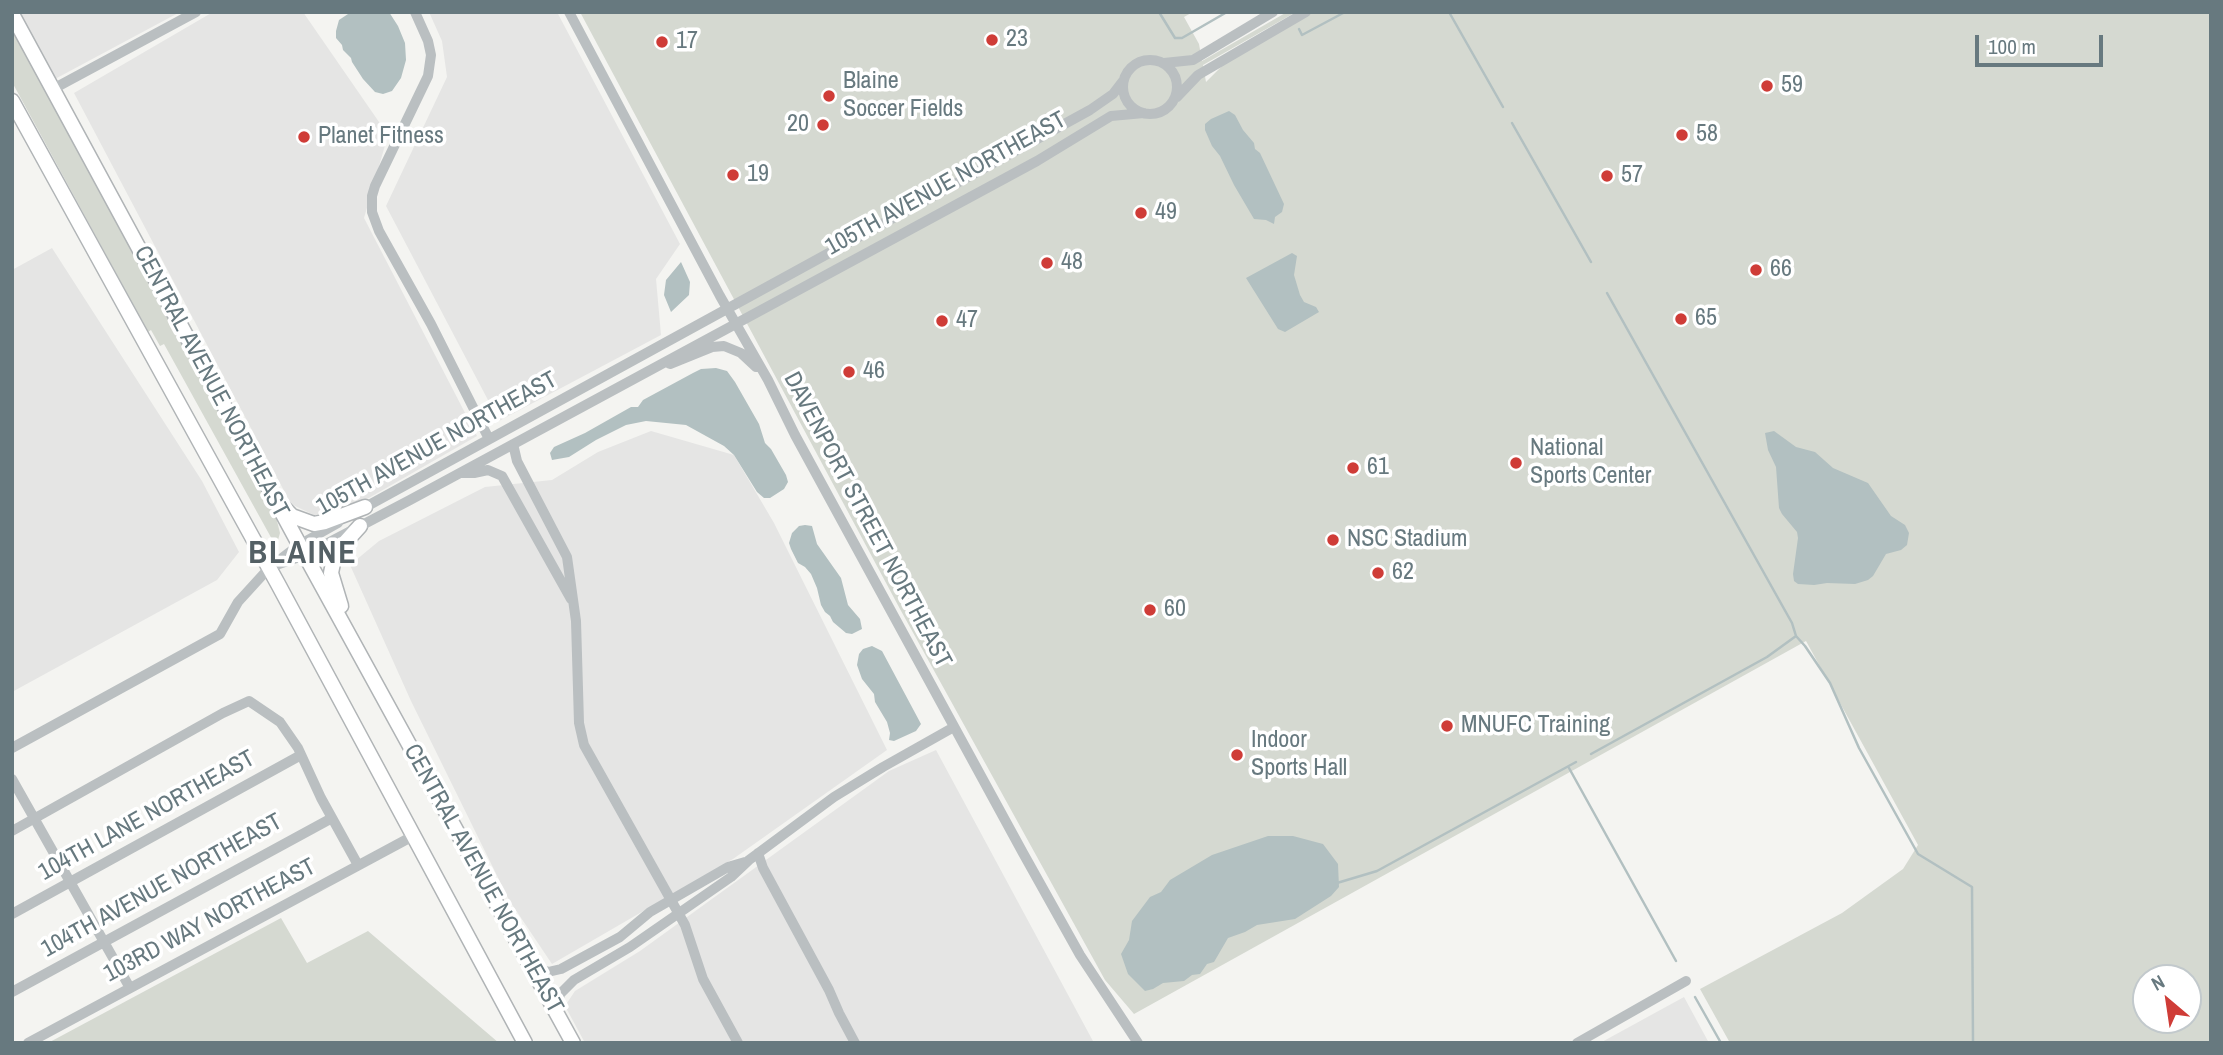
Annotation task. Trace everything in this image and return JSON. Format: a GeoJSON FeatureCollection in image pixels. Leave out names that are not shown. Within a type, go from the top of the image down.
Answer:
{"type":"FeatureCollection","features":[{"type":"Feature","properties":{"kind":"highway","name":"CENTRAL AVENUE NORTHEAST"},"geometry":{"type":"LineString","coordinates":[[12,14],[573,1043]]}},
{"type":"Feature","properties":{"kind":"highway","name":"CENTRAL AVENUE NORTHEAST"},"geometry":{"type":"LineString","coordinates":[[14,108],[269,568],[524,1043]]}},
{"type":"Feature","properties":{"kind":"highway"},"geometry":{"type":"LineString","coordinates":[[274,498],[292,516],[314,524],[365,507]]}},
{"type":"Feature","properties":{"kind":"highway"},"geometry":{"type":"LineString","coordinates":[[349,634],[331,573],[341,547],[360,526]]}},
{"type":"Feature","properties":{"kind":"street"},"geometry":{"type":"LineString","coordinates":[[53,89],[196,12]]}},
{"type":"Feature","properties":{"kind":"street"},"geometry":{"type":"LineString","coordinates":[[415,12],[428,41],[430,67],[424,85],[375,186],[372,212],[379,231],[431,324],[489,439]]}},
{"type":"Feature","properties":{"kind":"street","name":"DAVENPORT STREET NORTHEAST"},"geometry":{"type":"LineString","coordinates":[[569,12],[768,380],[794,435],[954,727],[1080,955],[1138,1043]]}},
{"type":"Feature","properties":{"kind":"street","name":"105TH AVENUE NORTHEAST"},"geometry":{"type":"LineString","coordinates":[[269,568],[302,550],[365,507],[1090,110],[1113,94],[1135,64],[1144,60],[1164,63],[1193,60],[1273,12]]}},
{"type":"Feature","properties":{"kind":"street","name":"105TH AVENUE NORTHEAST"},"geometry":{"type":"LineString","coordinates":[[302,550],[360,526],[459,473],[1037,161],[1111,116],[1161,112],[1170,106],[1198,75],[1306,12]]}},
{"type":"Feature","properties":{"kind":"street"},"geometry":{"type":"LineString","coordinates":[[1164,63],[1176,76],[1178,84],[1175,100]]}},
{"type":"Feature","properties":{"kind":"street"},"geometry":{"type":"LineString","coordinates":[[1124,81],[1125,98],[1144,114]]}},
{"type":"Feature","properties":{"kind":"street"},"geometry":{"type":"LineString","coordinates":[[624,383],[712,347],[724,346],[741,353],[768,380]]}},
{"type":"Feature","properties":{"kind":"street"},"geometry":{"type":"LineString","coordinates":[[513,444],[517,461],[567,556],[575,606],[579,723],[584,745],[688,931],[703,979],[738,1043]]}},
{"type":"Feature","properties":{"kind":"street"},"geometry":{"type":"LineString","coordinates":[[459,473],[488,470],[502,476],[575,606]]}},
{"type":"Feature","properties":{"kind":"street"},"geometry":{"type":"LineString","coordinates":[[12,748],[220,634],[238,602],[269,568]]}},
{"type":"Feature","properties":{"kind":"street"},"geometry":{"type":"LineString","coordinates":[[12,831],[249,701],[280,722],[302,755],[321,798],[359,865]]}},
{"type":"Feature","properties":{"kind":"street"},"geometry":{"type":"LineString","coordinates":[[556,1012],[560,993],[575,979],[630,947],[731,877],[758,853],[857,782],[954,727]]}},
{"type":"Feature","properties":{"kind":"street","name":"104TH LANE NORTHEAST"},"geometry":{"type":"LineString","coordinates":[[12,914],[302,755]]}},
{"type":"Feature","properties":{"kind":"street"},"geometry":{"type":"LineString","coordinates":[[12,779],[130,988]]}},
{"type":"Feature","properties":{"kind":"street","name":"104TH AVENUE NORTHEAST"},"geometry":{"type":"LineString","coordinates":[[12,992],[332,818]]}},
{"type":"Feature","properties":{"kind":"street","name":"103RD WAY NORTHEAST"},"geometry":{"type":"LineString","coordinates":[[28,1043],[412,836]]}},
{"type":"Feature","properties":{"kind":"street"},"geometry":{"type":"LineString","coordinates":[[758,853],[763,868],[855,1043]]}},
{"type":"Feature","properties":{"kind":"street"},"geometry":{"type":"LineString","coordinates":[[530,965],[548,972],[561,969],[620,937],[650,912],[728,867],[749,860]]}},
{"type":"Feature","properties":{"kind":"street"},"geometry":{"type":"LineString","coordinates":[[1577,1043],[1686,981]]}},
{"type":"Feature","properties":{"kind":"shaded area"},"geometry":{"type":"Polygon","coordinates":[[[20,12],[180,12],[55,79],[20,12]]]}},
{"type":"Feature","properties":{"kind":"shaded area"},"geometry":{"type":"Polygon","coordinates":[[[213,12],[303,12],[388,135],[364,218],[477,436],[367,499],[316,516],[291,504],[74,93],[213,12]]]}},
{"type":"Feature","properties":{"kind":"shaded area"},"geometry":{"type":"Polygon","coordinates":[[[351,12],[389,12],[398,26],[405,43],[406,60],[401,78],[392,91],[383,94],[375,92],[363,79],[336,38],[339,20],[351,12]]]}},
{"type":"Feature","properties":{"kind":"shaded area"},"geometry":{"type":"Polygon","coordinates":[[[429,12],[557,12],[680,244],[656,279],[661,335],[499,421],[386,206],[447,77],[442,41],[429,12]]]}},
{"type":"Feature","properties":{"kind":"shaded area","name":"National Sports Center"},"geometry":{"type":"Polygon","coordinates":[[[580,12],[1193,12],[1184,17],[1199,44],[1202,61],[1287,12],[1296,12],[1203,65],[1206,82],[1236,52],[1306,12],[2211,12],[2211,1043],[1730,1043],[1700,989],[1842,913],[1903,869],[1918,845],[1806,641],[1134,1014],[1105,980],[900,609],[580,12]]]}},
{"type":"Feature","properties":{"kind":"shaded area"},"geometry":{"type":"Polygon","coordinates":[[[12,29],[275,513],[280,533],[278,540],[273,541],[164,344],[160,346],[151,330],[148,332],[12,82],[12,29]]]}},
{"type":"Feature","properties":{"kind":"shaded area"},"geometry":{"type":"Polygon","coordinates":[[[1229,111],[1235,115],[1260,153],[1284,204],[1282,212],[1275,217],[1274,224],[1254,219],[1205,130],[1205,124],[1211,119],[1229,111]]]}},
{"type":"Feature","properties":{"kind":"shaded area"},"geometry":{"type":"Polygon","coordinates":[[[52,248],[202,481],[239,552],[217,580],[12,692],[12,270],[52,248]]]}},
{"type":"Feature","properties":{"kind":"shaded area"},"geometry":{"type":"Polygon","coordinates":[[[1292,253],[1297,256],[1294,275],[1300,295],[1304,302],[1316,307],[1319,312],[1285,332],[1278,329],[1246,278],[1292,253]]]}},
{"type":"Feature","properties":{"kind":"shaded area"},"geometry":{"type":"Polygon","coordinates":[[[681,262],[690,282],[689,295],[671,312],[664,295],[666,280],[681,262]]]}},
{"type":"Feature","properties":{"kind":"shaded area"},"geometry":{"type":"Polygon","coordinates":[[[716,368],[727,371],[735,382],[759,424],[765,443],[786,475],[788,482],[784,489],[770,498],[764,498],[757,492],[734,455],[724,446],[686,425],[646,421],[626,425],[569,457],[552,460],[550,453],[554,447],[631,407],[638,407],[643,400],[701,369],[716,368]]]}},
{"type":"Feature","properties":{"kind":"shaded area"},"geometry":{"type":"Polygon","coordinates":[[[651,431],[734,455],[774,523],[887,750],[733,859],[552,964],[509,900],[411,701],[350,565],[379,541],[485,487],[552,480],[598,452],[651,431]]]}},
{"type":"Feature","properties":{"kind":"shaded area"},"geometry":{"type":"Polygon","coordinates":[[[1774,431],[1796,447],[1815,452],[1833,468],[1868,483],[1891,516],[1905,525],[1909,533],[1907,545],[1901,550],[1886,554],[1868,580],[1855,584],[1814,585],[1798,584],[1794,581],[1798,538],[1797,532],[1779,508],[1776,467],[1768,450],[1765,433],[1774,431]]]}},
{"type":"Feature","properties":{"kind":"shaded area"},"geometry":{"type":"Polygon","coordinates":[[[799,526],[812,526],[817,544],[841,578],[848,605],[860,619],[862,629],[852,634],[846,633],[825,612],[811,574],[798,563],[791,549],[789,543],[792,533],[799,526]]]}},
{"type":"Feature","properties":{"kind":"shaded area"},"geometry":{"type":"Polygon","coordinates":[[[872,646],[882,651],[921,724],[916,731],[894,741],[889,740],[887,722],[857,665],[859,654],[863,649],[872,646]]]}},
{"type":"Feature","properties":{"kind":"shaded area"},"geometry":{"type":"Polygon","coordinates":[[[936,750],[1094,1043],[585,1043],[565,1006],[575,991],[640,951],[889,771],[936,750]]]}},
{"type":"Feature","properties":{"kind":"shaded area"},"geometry":{"type":"Polygon","coordinates":[[[1268,836],[1293,836],[1323,844],[1338,864],[1339,887],[1331,896],[1295,919],[1257,925],[1228,938],[1214,962],[1207,964],[1200,974],[1192,975],[1184,981],[1163,983],[1145,991],[1128,974],[1121,954],[1129,940],[1132,921],[1150,897],[1161,892],[1170,880],[1212,855],[1268,836]]]}},
{"type":"Feature","properties":{"kind":"shaded area"},"geometry":{"type":"Polygon","coordinates":[[[281,918],[307,963],[368,931],[499,1043],[48,1043],[281,918]]]}},
{"type":"Feature","properties":{"kind":"shaded area"},"geometry":{"type":"Polygon","coordinates":[[[1684,997],[1709,1043],[1600,1043],[1684,997]]]}},
{"type":"Feature","properties":{"kind":"waterway"},"geometry":{"type":"LineString","coordinates":[[1159,12],[1175,38],[1182,38],[1227,12]]}},
{"type":"Feature","properties":{"kind":"waterway"},"geometry":{"type":"LineString","coordinates":[[1299,29],[1302,35],[1345,12]]}},
{"type":"Feature","properties":{"kind":"waterway"},"geometry":{"type":"LineString","coordinates":[[1449,12],[1503,107]]}},
{"type":"Feature","properties":{"kind":"waterway"},"geometry":{"type":"LineString","coordinates":[[1512,123],[1591,262]]}},
{"type":"Feature","properties":{"kind":"waterway"},"geometry":{"type":"LineString","coordinates":[[1591,754],[1767,657],[1796,636],[1792,623],[1607,293]]}},
{"type":"Feature","properties":{"kind":"waterway"},"geometry":{"type":"LineString","coordinates":[[1796,636],[1830,683],[1859,748],[1918,854],[1972,887],[1973,1043]]}},
{"type":"Feature","properties":{"kind":"waterway"},"geometry":{"type":"LineString","coordinates":[[1337,883],[1377,871],[1576,762]]}},
{"type":"Feature","properties":{"kind":"waterway"},"geometry":{"type":"LineString","coordinates":[[1569,768],[1676,961]]}},
{"type":"Feature","properties":{"kind":"waterway"},"geometry":{"type":"LineString","coordinates":[[1695,997],[1721,1043]]}},
{"type":"Feature","properties":{"kind":"place","name":"23"},"geometry":{"type":"Point","coordinates":[992,40]}},
{"type":"Feature","properties":{"kind":"place","name":"17"},"geometry":{"type":"Point","coordinates":[662,42]}},
{"type":"Feature","properties":{"kind":"place","name":"59"},"geometry":{"type":"Point","coordinates":[1767,86]}},
{"type":"Feature","properties":{"kind":"place","name":"Blaine Soccer Fields"},"geometry":{"type":"Point","coordinates":[829,96]}},
{"type":"Feature","properties":{"kind":"place","name":"20"},"geometry":{"type":"Point","coordinates":[823,125]}},
{"type":"Feature","properties":{"kind":"place","name":"58"},"geometry":{"type":"Point","coordinates":[1682,135]}},
{"type":"Feature","properties":{"kind":"place","name":"Planet Fitness"},"geometry":{"type":"Point","coordinates":[304,137]}},
{"type":"Feature","properties":{"kind":"place","name":"19"},"geometry":{"type":"Point","coordinates":[733,175]}},
{"type":"Feature","properties":{"kind":"place","name":"57"},"geometry":{"type":"Point","coordinates":[1607,176]}},
{"type":"Feature","properties":{"kind":"place","name":"49"},"geometry":{"type":"Point","coordinates":[1141,213]}},
{"type":"Feature","properties":{"kind":"place","name":"48"},"geometry":{"type":"Point","coordinates":[1047,263]}},
{"type":"Feature","properties":{"kind":"place","name":"66"},"geometry":{"type":"Point","coordinates":[1756,270]}},
{"type":"Feature","properties":{"kind":"place","name":"65"},"geometry":{"type":"Point","coordinates":[1681,319]}},
{"type":"Feature","properties":{"kind":"place","name":"47"},"geometry":{"type":"Point","coordinates":[942,321]}},
{"type":"Feature","properties":{"kind":"place","name":"46"},"geometry":{"type":"Point","coordinates":[849,372]}},
{"type":"Feature","properties":{"kind":"place","name":"National Sports Center"},"geometry":{"type":"Point","coordinates":[1516,463]}},
{"type":"Feature","properties":{"kind":"place","name":"61"},"geometry":{"type":"Point","coordinates":[1353,468]}},
{"type":"Feature","properties":{"kind":"place","name":"NSC Stadium"},"geometry":{"type":"Point","coordinates":[1333,540]}},
{"type":"Feature","properties":{"kind":"place","name":"62"},"geometry":{"type":"Point","coordinates":[1378,573]}},
{"type":"Feature","properties":{"kind":"place","name":"60"},"geometry":{"type":"Point","coordinates":[1150,610]}},
{"type":"Feature","properties":{"kind":"place","name":"MNUFC Training"},"geometry":{"type":"Point","coordinates":[1447,726]}},
{"type":"Feature","properties":{"kind":"place","name":"Indoor Sports Hall"},"geometry":{"type":"Point","coordinates":[1237,755]}},
{"type":"Feature","properties":{"kind":"district","name":"BLAINE"},"geometry":{"type":"Point","coordinates":[303,554]}}]}
